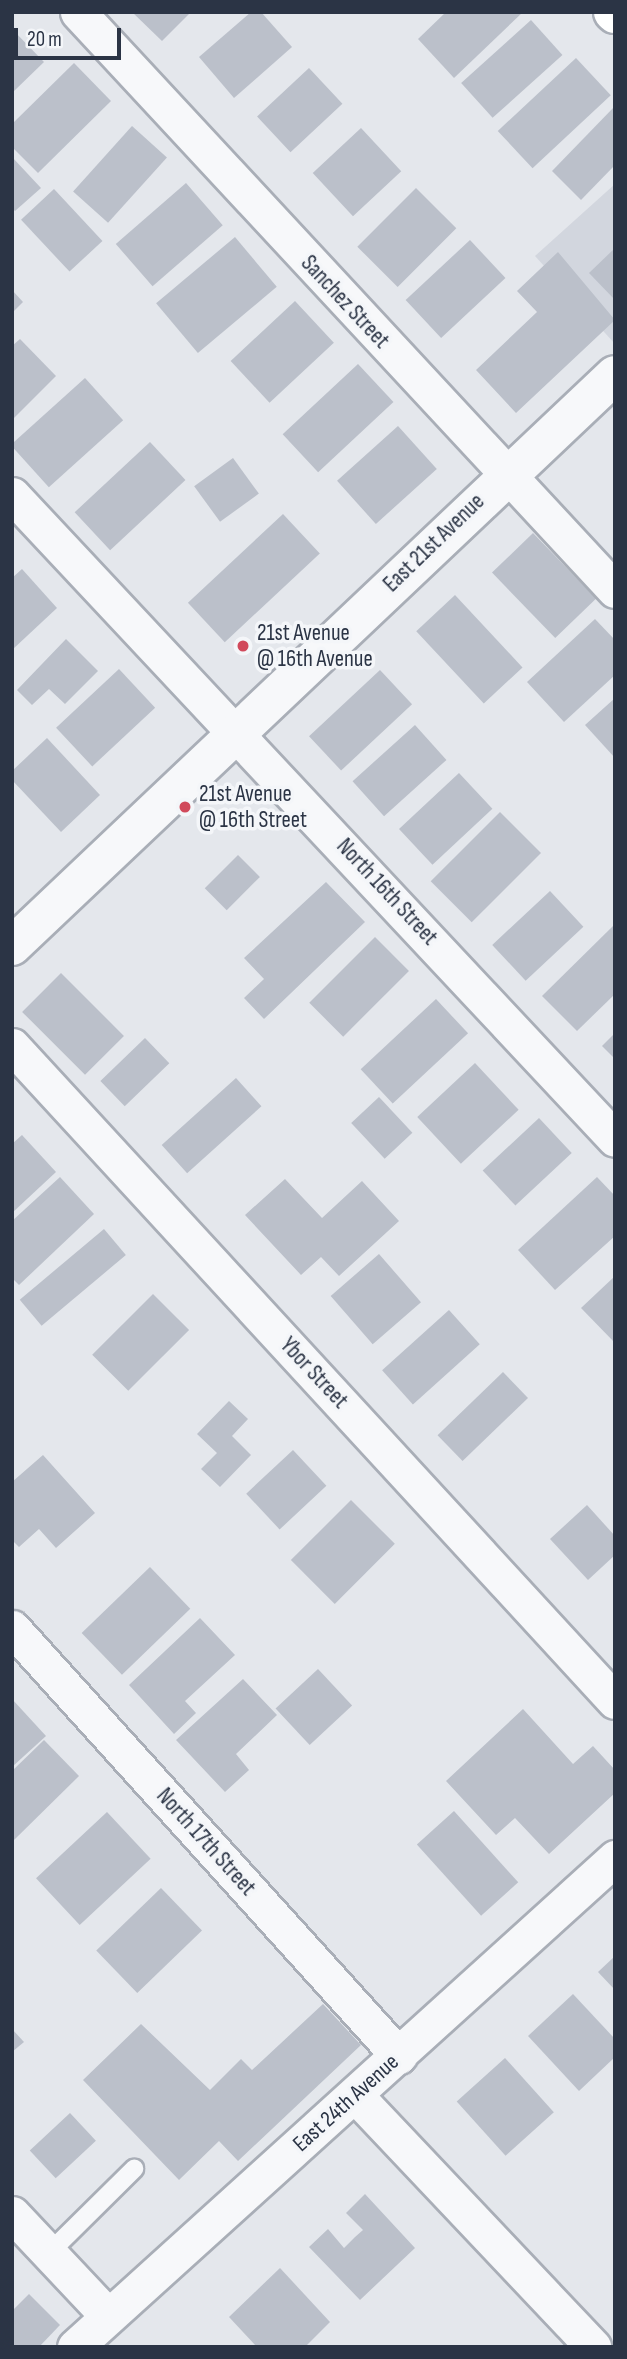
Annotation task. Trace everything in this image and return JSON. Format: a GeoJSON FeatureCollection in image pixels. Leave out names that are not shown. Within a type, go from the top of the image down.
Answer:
{"type":"FeatureCollection","features":[{"type":"Feature","properties":{"kind":"street","name":"Sanchez Street"},"geometry":{"type":"LineString","coordinates":[[78,12],[505,475],[615,590]]}},
{"type":"Feature","properties":{"kind":"street","name":"East 21st Avenue"},"geometry":{"type":"LineString","coordinates":[[12,946],[505,475],[615,375]]}},
{"type":"Feature","properties":{"kind":"street","name":"North 16th Street"},"geometry":{"type":"LineString","coordinates":[[12,495],[239,732],[615,1139]]}},
{"type":"Feature","properties":{"kind":"street","name":"Ybor Street"},"geometry":{"type":"LineString","coordinates":[[12,1046],[615,1701]]}},
{"type":"Feature","properties":{"kind":"street","name":"North 17th Street"},"geometry":{"type":"LineString","coordinates":[[12,1628],[399,2056]]}},
{"type":"Feature","properties":{"kind":"street","name":"East 24th Avenue"},"geometry":{"type":"LineString","coordinates":[[75,2347],[615,1858]]}},
{"type":"Feature","properties":{"kind":"street"},"geometry":{"type":"LineString","coordinates":[[355,2095],[593,2347]]}},
{"type":"Feature","properties":{"kind":"street"},"geometry":{"type":"LineString","coordinates":[[12,2214],[108,2316]]}},
{"type":"Feature","properties":{"kind":"lane"},"geometry":{"type":"LineString","coordinates":[[49,2253],[134,2169]]}},
{"type":"Feature","properties":{"kind":"shaded area"},"geometry":{"type":"Polygon","coordinates":[[[615,184],[615,344],[535,256],[615,184]]]}},
{"type":"Feature","properties":{"kind":"building"},"geometry":{"type":"Polygon","coordinates":[[[132,12],[191,12],[162,41],[132,12]]]}},
{"type":"Feature","properties":{"kind":"building"},"geometry":{"type":"Polygon","coordinates":[[[251,12],[261,12],[292,47],[234,98],[199,57],[251,12]]]}},
{"type":"Feature","properties":{"kind":"building"},"geometry":{"type":"Polygon","coordinates":[[[446,12],[523,12],[454,78],[418,39],[446,12]]]}},
{"type":"Feature","properties":{"kind":"building"},"geometry":{"type":"Polygon","coordinates":[[[531,20],[562,55],[493,118],[461,83],[531,20]]]}},
{"type":"Feature","properties":{"kind":"building"},"geometry":{"type":"Polygon","coordinates":[[[12,29],[44,62],[12,93],[12,29]]]}},
{"type":"Feature","properties":{"kind":"building"},"geometry":{"type":"Polygon","coordinates":[[[576,58],[611,95],[533,168],[498,131],[576,58]]]}},
{"type":"Feature","properties":{"kind":"building"},"geometry":{"type":"Polygon","coordinates":[[[74,63],[111,101],[38,173],[12,147],[12,124],[74,63]]]}},
{"type":"Feature","properties":{"kind":"building"},"geometry":{"type":"Polygon","coordinates":[[[309,68],[342,104],[290,152],[257,116],[309,68]]]}},
{"type":"Feature","properties":{"kind":"building"},"geometry":{"type":"Polygon","coordinates":[[[615,106],[615,165],[581,200],[552,171],[615,106]]]}},
{"type":"Feature","properties":{"kind":"building"},"geometry":{"type":"Polygon","coordinates":[[[132,126],[167,157],[108,223],[73,191],[132,126]]]}},
{"type":"Feature","properties":{"kind":"building"},"geometry":{"type":"Polygon","coordinates":[[[361,128],[401,171],[353,216],[313,173],[361,128]]]}},
{"type":"Feature","properties":{"kind":"building"},"geometry":{"type":"Polygon","coordinates":[[[12,157],[41,188],[15,211],[12,208],[12,157]]]}},
{"type":"Feature","properties":{"kind":"building"},"geometry":{"type":"Polygon","coordinates":[[[186,183],[223,225],[153,286],[116,244],[186,183]]]}},
{"type":"Feature","properties":{"kind":"building"},"geometry":{"type":"Polygon","coordinates":[[[416,188],[456,228],[398,287],[357,247],[416,188]]]}},
{"type":"Feature","properties":{"kind":"building"},"geometry":{"type":"Polygon","coordinates":[[[54,189],[102,241],[70,272],[21,220],[54,189]]]}},
{"type":"Feature","properties":{"kind":"building"},"geometry":{"type":"Polygon","coordinates":[[[235,237],[277,287],[198,353],[156,303],[235,237]]]}},
{"type":"Feature","properties":{"kind":"building"},"geometry":{"type":"Polygon","coordinates":[[[470,240],[505,278],[441,338],[406,300],[470,240]]]}},
{"type":"Feature","properties":{"kind":"building"},"geometry":{"type":"Polygon","coordinates":[[[615,248],[615,300],[589,273],[615,248]]]}},
{"type":"Feature","properties":{"kind":"building"},"geometry":{"type":"Polygon","coordinates":[[[558,252],[615,320],[516,413],[476,370],[537,312],[517,291],[558,252]]]}},
{"type":"Feature","properties":{"kind":"building"},"geometry":{"type":"Polygon","coordinates":[[[12,290],[23,302],[12,313],[12,290]]]}},
{"type":"Feature","properties":{"kind":"building"},"geometry":{"type":"Polygon","coordinates":[[[295,301],[334,343],[270,403],[231,361],[295,301]]]}},
{"type":"Feature","properties":{"kind":"building"},"geometry":{"type":"Polygon","coordinates":[[[20,339],[56,376],[12,420],[12,346],[20,339]]]}},
{"type":"Feature","properties":{"kind":"building"},"geometry":{"type":"Polygon","coordinates":[[[358,364],[393,402],[318,472],[283,434],[358,364]]]}},
{"type":"Feature","properties":{"kind":"building"},"geometry":{"type":"Polygon","coordinates":[[[85,378],[123,420],[49,487],[12,444],[85,378]]]}},
{"type":"Feature","properties":{"kind":"building"},"geometry":{"type":"Polygon","coordinates":[[[398,426],[437,469],[376,524],[337,481],[398,426]]]}},
{"type":"Feature","properties":{"kind":"building"},"geometry":{"type":"Polygon","coordinates":[[[150,442],[185,480],[110,550],[75,512],[150,442]]]}},
{"type":"Feature","properties":{"kind":"building"},"geometry":{"type":"Polygon","coordinates":[[[233,458],[259,494],[220,522],[194,486],[233,458]]]}},
{"type":"Feature","properties":{"kind":"building"},"geometry":{"type":"Polygon","coordinates":[[[283,514],[320,553],[225,642],[188,603],[283,514]]]}},
{"type":"Feature","properties":{"kind":"building"},"geometry":{"type":"Polygon","coordinates":[[[533,533],[596,598],[555,638],[492,573],[533,533]]]}},
{"type":"Feature","properties":{"kind":"building"},"geometry":{"type":"Polygon","coordinates":[[[22,569],[57,608],[12,650],[12,578],[22,569]]]}},
{"type":"Feature","properties":{"kind":"building"},"geometry":{"type":"Polygon","coordinates":[[[455,595],[523,667],[484,704],[416,631],[455,595]]]}},
{"type":"Feature","properties":{"kind":"building"},"geometry":{"type":"Polygon","coordinates":[[[595,619],[615,640],[615,675],[564,722],[527,682],[595,619]]]}},
{"type":"Feature","properties":{"kind":"building"},"geometry":{"type":"Polygon","coordinates":[[[66,639],[98,671],[65,704],[49,689],[32,705],[17,690],[66,639]]]}},
{"type":"Feature","properties":{"kind":"building"},"geometry":{"type":"Polygon","coordinates":[[[119,669],[155,708],[92,766],[56,728],[119,669]]]}},
{"type":"Feature","properties":{"kind":"building"},"geometry":{"type":"Polygon","coordinates":[[[380,670],[412,704],[341,771],[309,736],[380,670]]]}},
{"type":"Feature","properties":{"kind":"building"},"geometry":{"type":"Polygon","coordinates":[[[615,698],[615,758],[585,725],[615,698]]]}},
{"type":"Feature","properties":{"kind":"building"},"geometry":{"type":"Polygon","coordinates":[[[415,725],[446,760],[384,816],[353,781],[415,725]]]}},
{"type":"Feature","properties":{"kind":"building"},"geometry":{"type":"Polygon","coordinates":[[[47,738],[100,795],[61,832],[12,780],[12,771],[47,738]]]}},
{"type":"Feature","properties":{"kind":"building"},"geometry":{"type":"Polygon","coordinates":[[[459,773],[492,809],[432,865],[399,829],[459,773]]]}},
{"type":"Feature","properties":{"kind":"building"},"geometry":{"type":"Polygon","coordinates":[[[500,812],[541,853],[472,922],[431,881],[500,812]]]}},
{"type":"Feature","properties":{"kind":"building"},"geometry":{"type":"Polygon","coordinates":[[[238,855],[260,877],[227,910],[205,888],[238,855]]]}},
{"type":"Feature","properties":{"kind":"building"},"geometry":{"type":"Polygon","coordinates":[[[326,882],[365,922],[264,1019],[244,998],[264,979],[244,958],[326,882]]]}},
{"type":"Feature","properties":{"kind":"building"},"geometry":{"type":"Polygon","coordinates":[[[550,891],[583,927],[526,981],[492,945],[550,891]]]}},
{"type":"Feature","properties":{"kind":"building"},"geometry":{"type":"Polygon","coordinates":[[[613,926],[615,994],[577,1031],[542,996],[613,926]]]}},
{"type":"Feature","properties":{"kind":"building"},"geometry":{"type":"Polygon","coordinates":[[[375,937],[409,971],[343,1037],[309,1003],[375,937]]]}},
{"type":"Feature","properties":{"kind":"building"},"geometry":{"type":"Polygon","coordinates":[[[61,973],[124,1036],[85,1075],[22,1012],[61,973]]]}},
{"type":"Feature","properties":{"kind":"building"},"geometry":{"type":"Polygon","coordinates":[[[436,999],[468,1033],[393,1104],[361,1069],[436,999]]]}},
{"type":"Feature","properties":{"kind":"building"},"geometry":{"type":"Polygon","coordinates":[[[615,1033],[615,1059],[602,1046],[615,1033]]]}},
{"type":"Feature","properties":{"kind":"building"},"geometry":{"type":"Polygon","coordinates":[[[145,1038],[169,1063],[125,1106],[100,1081],[145,1038]]]}},
{"type":"Feature","properties":{"kind":"building"},"geometry":{"type":"Polygon","coordinates":[[[475,1063],[519,1110],[461,1164],[417,1117],[475,1063]]]}},
{"type":"Feature","properties":{"kind":"building"},"geometry":{"type":"Polygon","coordinates":[[[236,1078],[261,1106],[187,1173],[162,1145],[236,1078]]]}},
{"type":"Feature","properties":{"kind":"building"},"geometry":{"type":"Polygon","coordinates":[[[379,1097],[412,1133],[385,1159],[351,1123],[379,1097]]]}},
{"type":"Feature","properties":{"kind":"building"},"geometry":{"type":"Polygon","coordinates":[[[539,1118],[572,1153],[515,1206],[483,1171],[539,1118]]]}},
{"type":"Feature","properties":{"kind":"building"},"geometry":{"type":"Polygon","coordinates":[[[22,1135],[56,1172],[12,1213],[12,1144],[22,1135]]]}},
{"type":"Feature","properties":{"kind":"building"},"geometry":{"type":"Polygon","coordinates":[[[60,1177],[94,1214],[19,1285],[12,1278],[12,1221],[60,1177]]]}},
{"type":"Feature","properties":{"kind":"building"},"geometry":{"type":"Polygon","coordinates":[[[597,1177],[615,1196],[615,1236],[555,1290],[518,1250],[597,1177]]]}},
{"type":"Feature","properties":{"kind":"building"},"geometry":{"type":"Polygon","coordinates":[[[285,1179],[322,1218],[362,1181],[399,1221],[339,1276],[321,1257],[301,1275],[245,1215],[285,1179]]]}},
{"type":"Feature","properties":{"kind":"building"},"geometry":{"type":"Polygon","coordinates":[[[104,1229],[126,1255],[42,1326],[20,1300],[104,1229]]]}},
{"type":"Feature","properties":{"kind":"building"},"geometry":{"type":"Polygon","coordinates":[[[379,1254],[421,1302],[373,1344],[331,1296],[379,1254]]]}},
{"type":"Feature","properties":{"kind":"building"},"geometry":{"type":"Polygon","coordinates":[[[615,1276],[615,1343],[581,1308],[615,1276]]]}},
{"type":"Feature","properties":{"kind":"building"},"geometry":{"type":"Polygon","coordinates":[[[153,1294],[189,1330],[128,1391],[92,1355],[153,1294]]]}},
{"type":"Feature","properties":{"kind":"building"},"geometry":{"type":"Polygon","coordinates":[[[449,1310],[480,1344],[413,1404],[382,1370],[449,1310]]]}},
{"type":"Feature","properties":{"kind":"building"},"geometry":{"type":"Polygon","coordinates":[[[503,1372],[528,1398],[463,1461],[438,1435],[503,1372]]]}},
{"type":"Feature","properties":{"kind":"building"},"geometry":{"type":"Polygon","coordinates":[[[229,1401],[248,1419],[232,1436],[251,1455],[220,1487],[201,1469],[217,1453],[197,1434],[229,1401]]]}},
{"type":"Feature","properties":{"kind":"building"},"geometry":{"type":"Polygon","coordinates":[[[293,1450],[326,1486],[280,1529],[246,1494],[293,1450]]]}},
{"type":"Feature","properties":{"kind":"building"},"geometry":{"type":"Polygon","coordinates":[[[43,1455],[95,1513],[56,1548],[39,1529],[19,1547],[12,1540],[12,1482],[43,1455]]]}},
{"type":"Feature","properties":{"kind":"building"},"geometry":{"type":"Polygon","coordinates":[[[351,1500],[395,1544],[335,1604],[291,1560],[351,1500]]]}},
{"type":"Feature","properties":{"kind":"building"},"geometry":{"type":"Polygon","coordinates":[[[587,1505],[615,1536],[615,1555],[588,1580],[550,1539],[587,1505]]]}},
{"type":"Feature","properties":{"kind":"building"},"geometry":{"type":"Polygon","coordinates":[[[150,1567],[190,1609],[122,1675],[82,1633],[150,1567]]]}},
{"type":"Feature","properties":{"kind":"building"},"geometry":{"type":"Polygon","coordinates":[[[200,1618],[235,1655],[185,1701],[196,1713],[174,1734],[129,1685],[200,1618]]]}},
{"type":"Feature","properties":{"kind":"building"},"geometry":{"type":"Polygon","coordinates":[[[318,1669],[352,1706],[310,1745],[276,1709],[318,1669]]]}},
{"type":"Feature","properties":{"kind":"building"},"geometry":{"type":"Polygon","coordinates":[[[243,1679],[277,1715],[236,1754],[249,1770],[225,1792],[176,1740],[243,1679]]]}},
{"type":"Feature","properties":{"kind":"building"},"geometry":{"type":"Polygon","coordinates":[[[12,1699],[46,1736],[12,1767],[12,1699]]]}},
{"type":"Feature","properties":{"kind":"building"},"geometry":{"type":"Polygon","coordinates":[[[523,1709],[573,1764],[593,1746],[615,1770],[615,1793],[549,1854],[515,1818],[496,1835],[446,1781],[523,1709]]]}},
{"type":"Feature","properties":{"kind":"building"},"geometry":{"type":"Polygon","coordinates":[[[44,1740],[79,1776],[12,1842],[12,1771],[44,1740]]]}},
{"type":"Feature","properties":{"kind":"building"},"geometry":{"type":"Polygon","coordinates":[[[454,1811],[518,1882],[481,1916],[417,1844],[454,1811]]]}},
{"type":"Feature","properties":{"kind":"building"},"geometry":{"type":"Polygon","coordinates":[[[107,1812],[151,1859],[80,1925],[36,1878],[107,1812]]]}},
{"type":"Feature","properties":{"kind":"building"},"geometry":{"type":"Polygon","coordinates":[[[161,1888],[202,1930],[137,1993],[96,1951],[161,1888]]]}},
{"type":"Feature","properties":{"kind":"building"},"geometry":{"type":"Polygon","coordinates":[[[615,1956],[615,1990],[598,1972],[615,1956]]]}},
{"type":"Feature","properties":{"kind":"building"},"geometry":{"type":"Polygon","coordinates":[[[573,1994],[615,2039],[615,2057],[579,2091],[528,2036],[573,1994]]]}},
{"type":"Feature","properties":{"kind":"building"},"geometry":{"type":"Polygon","coordinates":[[[323,2004],[361,2045],[238,2161],[219,2141],[179,2180],[83,2080],[141,2024],[210,2090],[241,2059],[252,2070],[323,2004]]]}},
{"type":"Feature","properties":{"kind":"building"},"geometry":{"type":"Polygon","coordinates":[[[12,2029],[24,2042],[12,2052],[12,2029]]]}},
{"type":"Feature","properties":{"kind":"building"},"geometry":{"type":"Polygon","coordinates":[[[505,2058],[554,2112],[506,2156],[457,2101],[505,2058]]]}},
{"type":"Feature","properties":{"kind":"building"},"geometry":{"type":"Polygon","coordinates":[[[70,2113],[96,2141],[56,2178],[30,2151],[70,2113]]]}},
{"type":"Feature","properties":{"kind":"building"},"geometry":{"type":"Polygon","coordinates":[[[365,2194],[415,2248],[360,2300],[309,2247],[328,2229],[344,2248],[363,2230],[346,2213],[365,2194]]]}},
{"type":"Feature","properties":{"kind":"building"},"geometry":{"type":"Polygon","coordinates":[[[280,2268],[330,2322],[305,2347],[257,2347],[229,2317],[280,2268]]]}},
{"type":"Feature","properties":{"kind":"building"},"geometry":{"type":"Polygon","coordinates":[[[29,2294],[60,2325],[39,2347],[12,2347],[12,2311],[29,2294]]]}},
{"type":"Feature","properties":{"kind":"place","name":"21st Avenue @ 16th Avenue"},"geometry":{"type":"Point","coordinates":[243,646]}},
{"type":"Feature","properties":{"kind":"place","name":"21st Avenue @ 16th Street"},"geometry":{"type":"Point","coordinates":[185,807]}}]}
